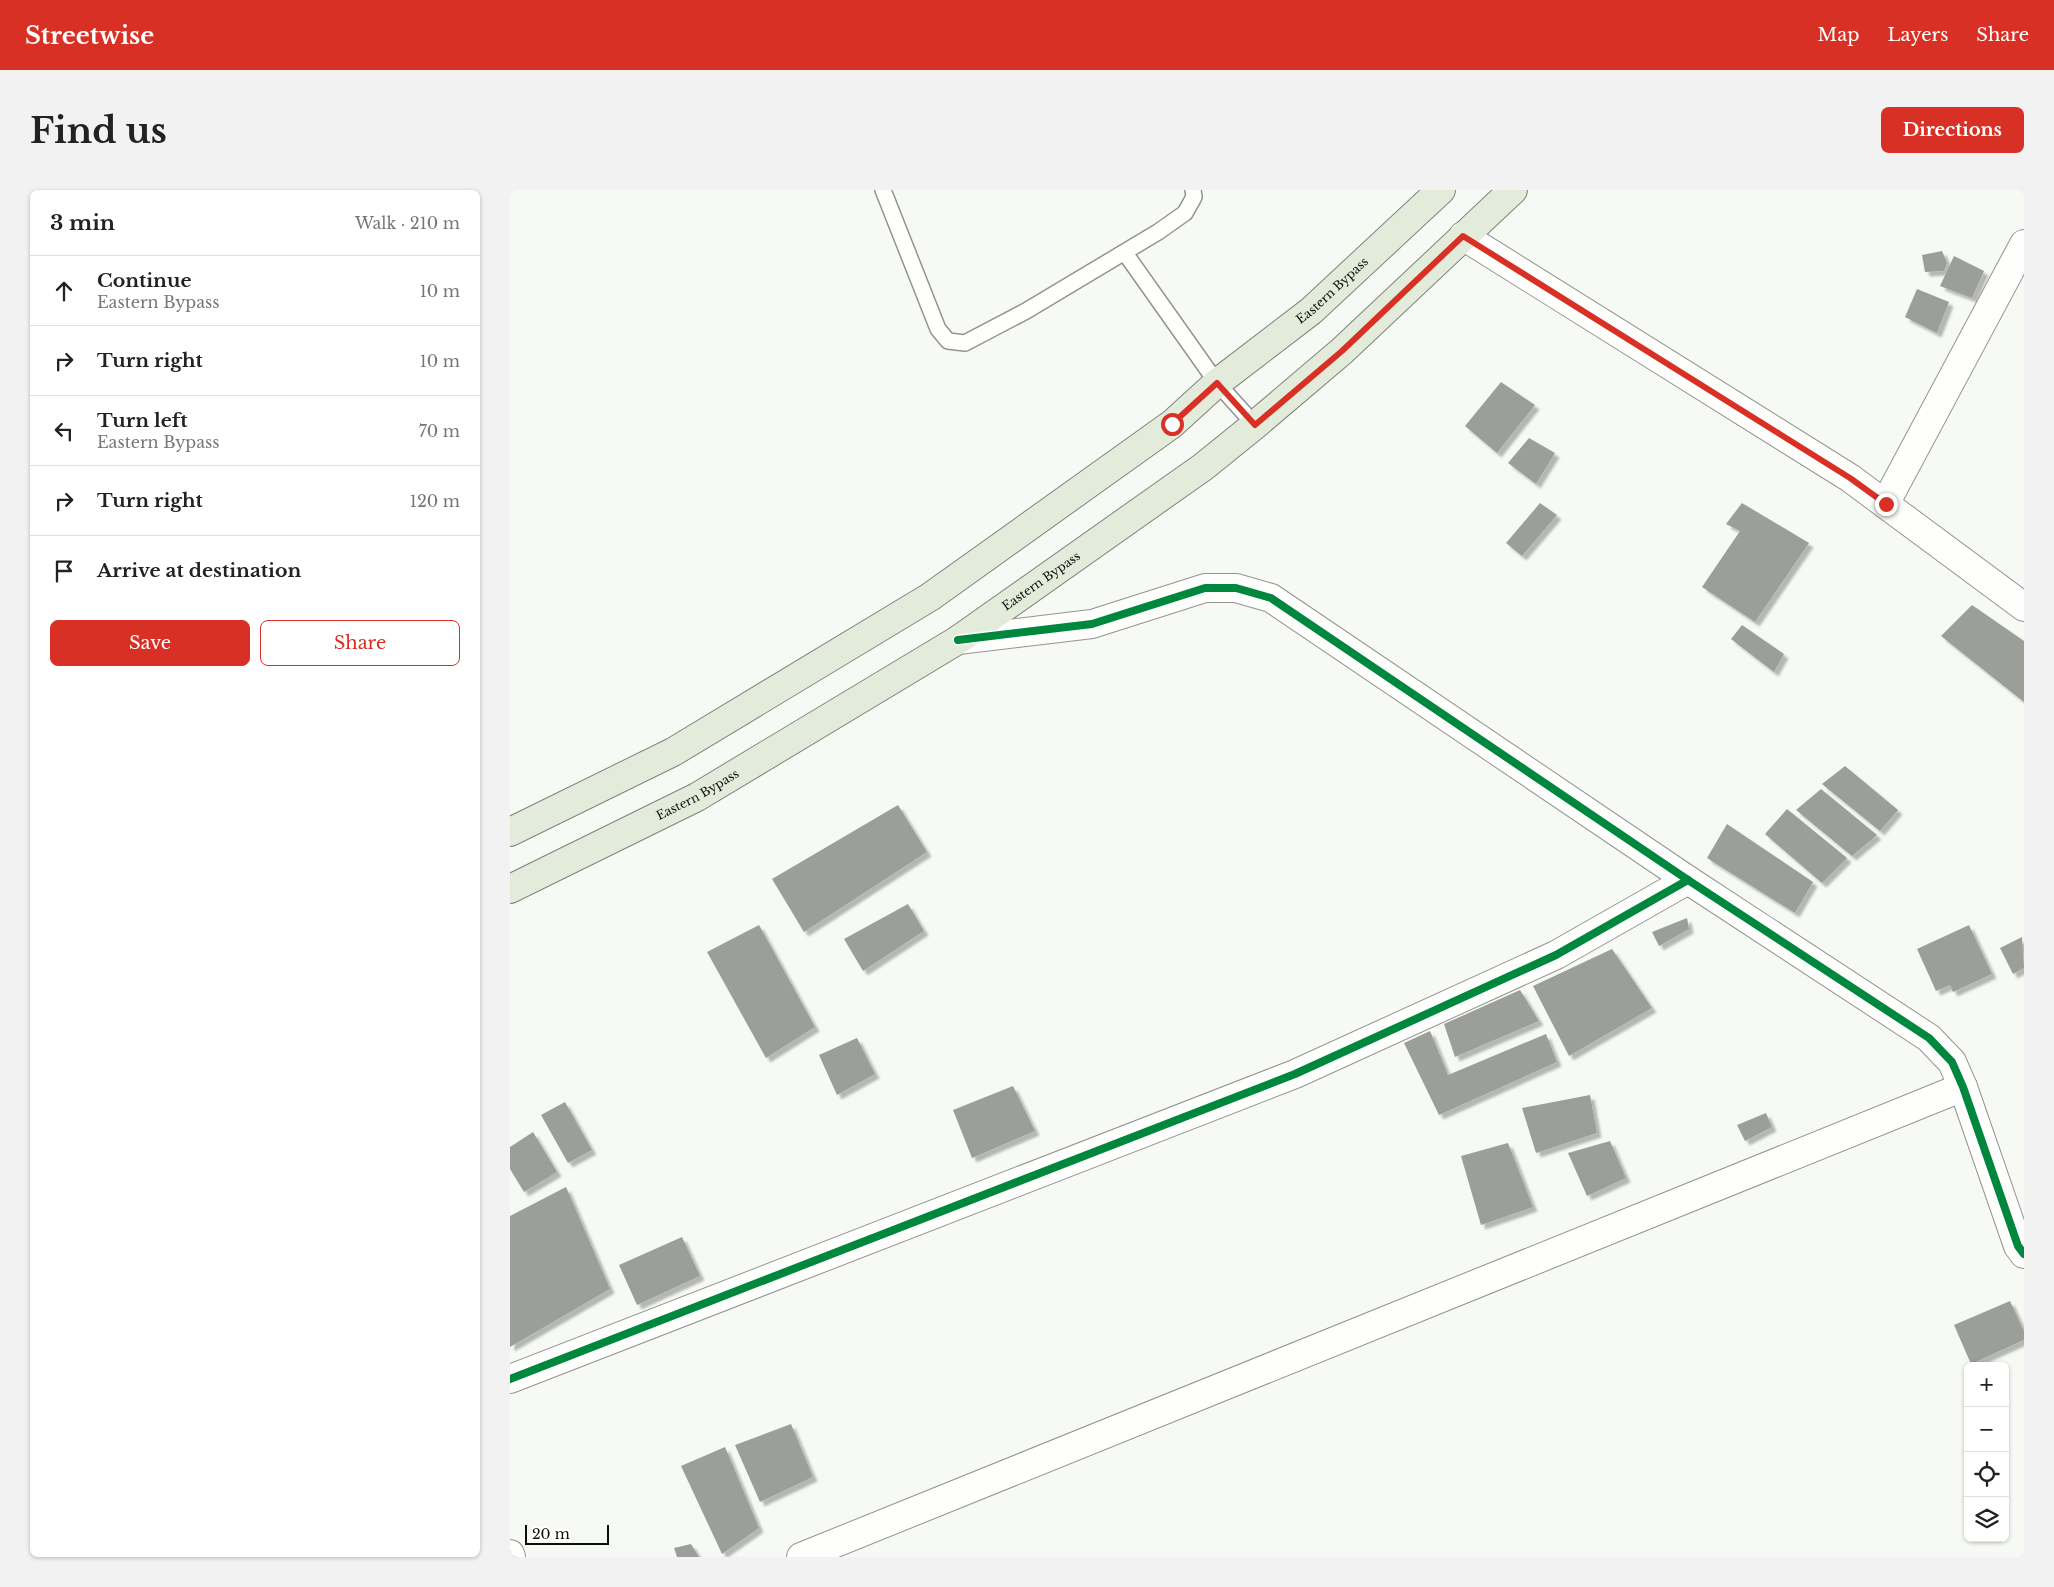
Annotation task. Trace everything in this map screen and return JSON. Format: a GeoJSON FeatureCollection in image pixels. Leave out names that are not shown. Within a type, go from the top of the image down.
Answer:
{"type":"FeatureCollection","features":[{"type":"Feature","properties":{"kind":"main road","name":"Eastern Bypass"},"geometry":{"type":"LineString","coordinates":[[510,832],[673,752],[930,596],[1172,424],[1217,383],[1311,311],[1441,190]]}},
{"type":"Feature","properties":{"kind":"main road","name":"Eastern Bypass"},"geometry":{"type":"LineString","coordinates":[[510,889],[697,797],[958,640],[1203,467],[1255,425],[1342,351],[1513,190]]}},
{"type":"Feature","properties":{"kind":"street"},"geometry":{"type":"LineString","coordinates":[[1463,236],[1850,478],[2024,607]]}},
{"type":"Feature","properties":{"kind":"street"},"geometry":{"type":"LineString","coordinates":[[1886,504],[2024,244]]}},
{"type":"Feature","properties":{"kind":"street"},"geometry":{"type":"LineString","coordinates":[[958,640],[1092,624],[1205,588],[1236,588],[1271,598],[1688,880],[1929,1038],[1952,1062],[1963,1087],[2018,1246],[2024,1254]]}},
{"type":"Feature","properties":{"kind":"street"},"geometry":{"type":"LineString","coordinates":[[510,1379],[1295,1074],[1556,955],[1688,880]]}},
{"type":"Feature","properties":{"kind":"street"},"geometry":{"type":"LineString","coordinates":[[801,1557],[1963,1087]]}},
{"type":"Feature","properties":{"kind":"lane"},"geometry":{"type":"LineString","coordinates":[[883,190],[938,330],[948,341],[965,343],[1026,311],[1125,253],[1185,212],[1194,197],[1193,190]]}},
{"type":"Feature","properties":{"kind":"lane"},"geometry":{"type":"LineString","coordinates":[[1125,253],[1217,383],[1255,425]]}},
{"type":"Feature","properties":{"kind":"building"},"geometry":{"type":"Polygon","coordinates":[[[1942,251],[1947,263],[1944,271],[1925,272],[1922,255],[1942,251]]]}},
{"type":"Feature","properties":{"kind":"building"},"geometry":{"type":"Polygon","coordinates":[[[1954,256],[1984,271],[1972,298],[1940,286],[1954,256]]]}},
{"type":"Feature","properties":{"kind":"building"},"geometry":{"type":"Polygon","coordinates":[[[1917,289],[1949,302],[1937,333],[1905,317],[1917,289]]]}},
{"type":"Feature","properties":{"kind":"building"},"geometry":{"type":"Polygon","coordinates":[[[1501,382],[1535,405],[1497,453],[1465,426],[1501,382]]]}},
{"type":"Feature","properties":{"kind":"building"},"geometry":{"type":"Polygon","coordinates":[[[1529,438],[1555,453],[1536,484],[1508,463],[1529,438]]]}},
{"type":"Feature","properties":{"kind":"building"},"geometry":{"type":"Polygon","coordinates":[[[1540,503],[1557,515],[1522,556],[1506,543],[1540,503]]]}},
{"type":"Feature","properties":{"kind":"building"},"geometry":{"type":"Polygon","coordinates":[[[1742,503],[1809,543],[1755,622],[1702,587],[1740,531],[1726,524],[1742,503]]]}},
{"type":"Feature","properties":{"kind":"building"},"geometry":{"type":"Polygon","coordinates":[[[1972,605],[2024,641],[2024,702],[1941,636],[1972,605]]]}},
{"type":"Feature","properties":{"kind":"building"},"geometry":{"type":"Polygon","coordinates":[[[1742,625],[1784,654],[1774,672],[1731,639],[1742,625]]]}},
{"type":"Feature","properties":{"kind":"building"},"geometry":{"type":"Polygon","coordinates":[[[1845,766],[1898,810],[1880,831],[1822,784],[1845,766]]]}},
{"type":"Feature","properties":{"kind":"building"},"geometry":{"type":"Polygon","coordinates":[[[1821,789],[1877,835],[1852,856],[1796,810],[1821,789]]]}},
{"type":"Feature","properties":{"kind":"building"},"geometry":{"type":"Polygon","coordinates":[[[898,805],[927,852],[804,932],[772,879],[898,805]]]}},
{"type":"Feature","properties":{"kind":"building"},"geometry":{"type":"Polygon","coordinates":[[[1787,809],[1847,858],[1822,883],[1765,834],[1787,809]]]}},
{"type":"Feature","properties":{"kind":"building"},"geometry":{"type":"Polygon","coordinates":[[[1727,824],[1813,882],[1795,913],[1707,858],[1727,824]]]}},
{"type":"Feature","properties":{"kind":"building"},"geometry":{"type":"Polygon","coordinates":[[[908,904],[924,931],[863,971],[844,939],[908,904]]]}},
{"type":"Feature","properties":{"kind":"building"},"geometry":{"type":"Polygon","coordinates":[[[1687,918],[1689,929],[1659,946],[1652,932],[1687,918]]]}},
{"type":"Feature","properties":{"kind":"building"},"geometry":{"type":"Polygon","coordinates":[[[759,925],[815,1027],[766,1058],[707,952],[759,925]]]}},
{"type":"Feature","properties":{"kind":"building"},"geometry":{"type":"Polygon","coordinates":[[[1969,925],[1992,974],[1953,992],[1950,985],[1936,991],[1917,949],[1969,925]]]}},
{"type":"Feature","properties":{"kind":"building"},"geometry":{"type":"Polygon","coordinates":[[[2022,937],[2024,968],[2013,974],[2000,948],[2022,937]]]}},
{"type":"Feature","properties":{"kind":"building"},"geometry":{"type":"Polygon","coordinates":[[[1612,949],[1652,1008],[1569,1056],[1533,986],[1612,949]]]}},
{"type":"Feature","properties":{"kind":"building"},"geometry":{"type":"Polygon","coordinates":[[[1520,990],[1539,1021],[1455,1057],[1444,1024],[1520,990]]]}},
{"type":"Feature","properties":{"kind":"building"},"geometry":{"type":"Polygon","coordinates":[[[1430,1031],[1448,1075],[1546,1034],[1557,1062],[1439,1115],[1404,1043],[1430,1031]]]}},
{"type":"Feature","properties":{"kind":"building"},"geometry":{"type":"Polygon","coordinates":[[[857,1038],[875,1074],[837,1095],[819,1055],[857,1038]]]}},
{"type":"Feature","properties":{"kind":"building"},"geometry":{"type":"Polygon","coordinates":[[[1013,1086],[1035,1131],[972,1158],[953,1110],[1013,1086]]]}},
{"type":"Feature","properties":{"kind":"building"},"geometry":{"type":"Polygon","coordinates":[[[1590,1095],[1597,1133],[1536,1153],[1522,1108],[1590,1095]]]}},
{"type":"Feature","properties":{"kind":"building"},"geometry":{"type":"Polygon","coordinates":[[[565,1102],[592,1150],[568,1163],[541,1115],[565,1102]]]}},
{"type":"Feature","properties":{"kind":"building"},"geometry":{"type":"Polygon","coordinates":[[[1766,1113],[1772,1127],[1745,1141],[1737,1125],[1766,1113]]]}},
{"type":"Feature","properties":{"kind":"building"},"geometry":{"type":"Polygon","coordinates":[[[533,1132],[557,1172],[524,1192],[510,1169],[510,1147],[533,1132]]]}},
{"type":"Feature","properties":{"kind":"building"},"geometry":{"type":"Polygon","coordinates":[[[1610,1141],[1626,1178],[1587,1196],[1568,1153],[1610,1141]]]}},
{"type":"Feature","properties":{"kind":"building"},"geometry":{"type":"Polygon","coordinates":[[[1508,1143],[1533,1207],[1481,1225],[1461,1156],[1508,1143]]]}},
{"type":"Feature","properties":{"kind":"building"},"geometry":{"type":"Polygon","coordinates":[[[566,1187],[610,1289],[510,1347],[510,1216],[566,1187]]]}},
{"type":"Feature","properties":{"kind":"building"},"geometry":{"type":"Polygon","coordinates":[[[682,1237],[700,1276],[637,1305],[619,1265],[682,1237]]]}},
{"type":"Feature","properties":{"kind":"building"},"geometry":{"type":"Polygon","coordinates":[[[2010,1301],[2024,1331],[2024,1340],[1975,1362],[1970,1362],[1954,1325],[2010,1301]]]}},
{"type":"Feature","properties":{"kind":"building"},"geometry":{"type":"Polygon","coordinates":[[[791,1424],[813,1477],[760,1502],[735,1445],[791,1424]]]}},
{"type":"Feature","properties":{"kind":"building"},"geometry":{"type":"Polygon","coordinates":[[[725,1447],[759,1528],[722,1554],[681,1466],[725,1447]]]}},
{"type":"Feature","properties":{"kind":"building"},"geometry":{"type":"Polygon","coordinates":[[[691,1544],[699,1557],[677,1557],[674,1548],[691,1544]]]}},
{"type":"Feature","properties":{"kind":"cycle path"},"geometry":{"type":"LineString","coordinates":[[958,640],[1092,624],[1205,588],[1236,588],[1271,598],[1688,880],[1929,1038],[1952,1062],[1963,1087],[2018,1246],[2024,1254]]}},
{"type":"Feature","properties":{"kind":"cycle path"},"geometry":{"type":"LineString","coordinates":[[510,1379],[1295,1074],[1556,955],[1688,880]]}},
{"type":"Feature","properties":{"kind":"route"},"geometry":{"type":"LineString","coordinates":[[1172,424],[1217,383],[1255,425],[1342,351],[1463,236],[1850,478],[1886,504]]}}]}
